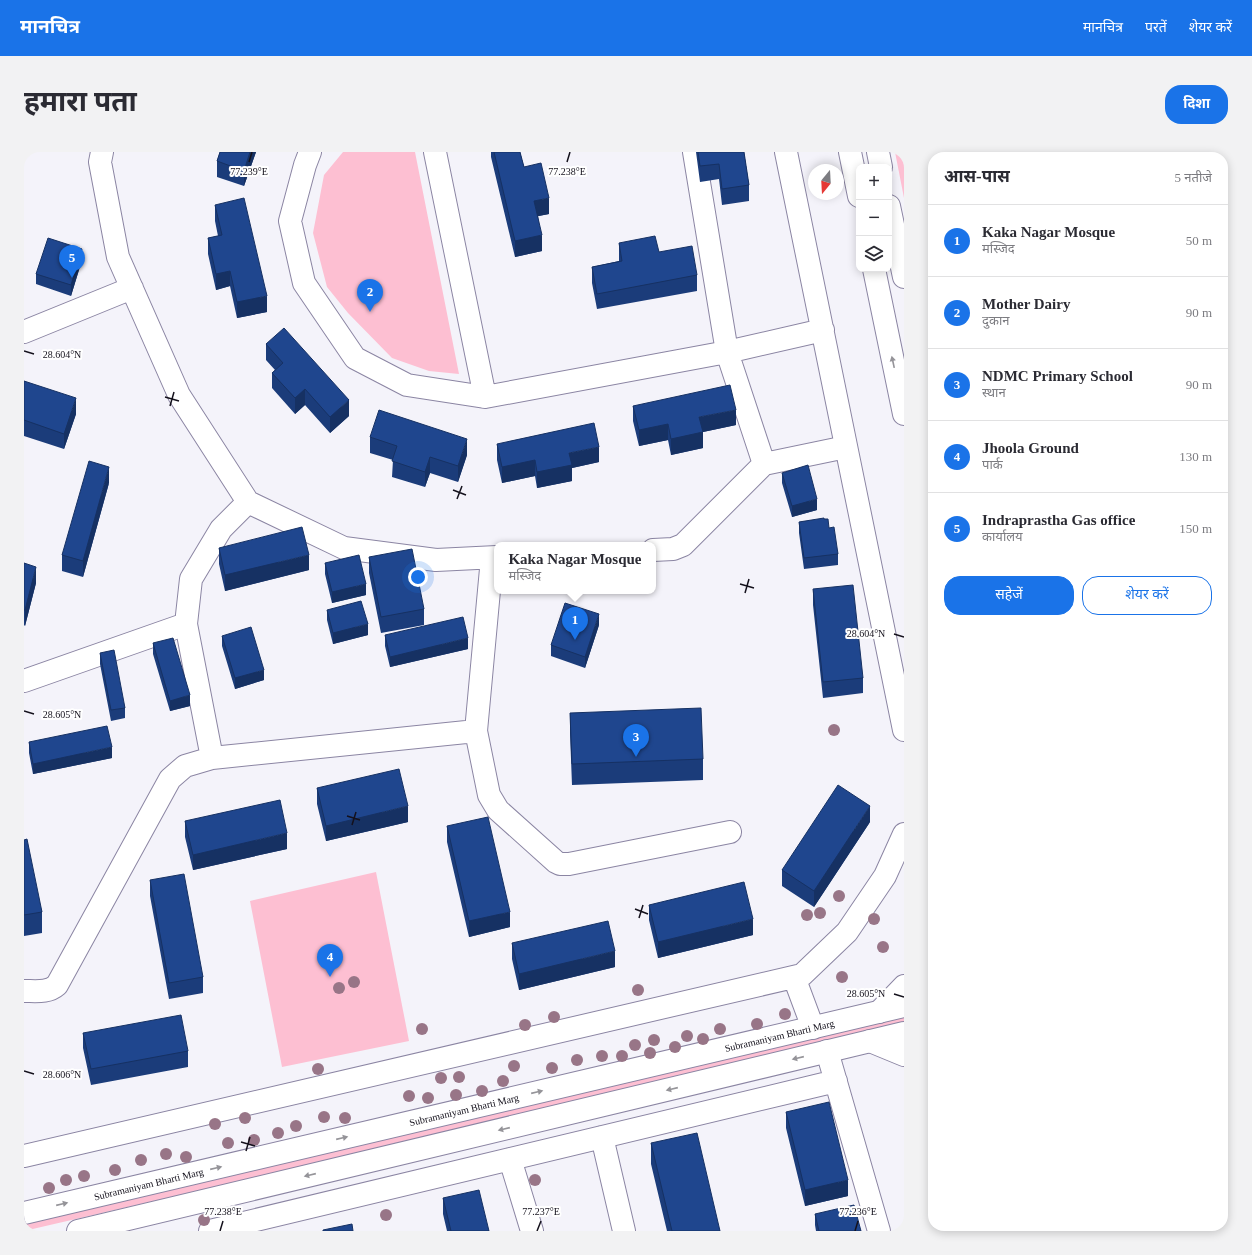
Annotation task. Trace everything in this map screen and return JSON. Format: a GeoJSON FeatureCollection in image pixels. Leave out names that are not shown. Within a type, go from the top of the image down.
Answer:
{"type":"FeatureCollection","features":[{"type":"Feature","properties":{"kind":"street"},"geometry":{"type":"LineString","coordinates":[[102,152],[100,162],[118,257],[179,395],[248,502],[344,548],[436,560],[494,558],[476,731],[489,795],[498,810],[560,864],[569,864],[730,832]]}},
{"type":"Feature","properties":{"kind":"street"},"geometry":{"type":"LineString","coordinates":[[310,152],[290,221],[304,283],[355,358],[407,385],[485,397],[727,352],[822,330]]}},
{"type":"Feature","properties":{"kind":"street"},"geometry":{"type":"LineString","coordinates":[[435,152],[485,397]]}},
{"type":"Feature","properties":{"kind":"street"},"geometry":{"type":"LineString","coordinates":[[694,152],[727,352],[764,464]]}},
{"type":"Feature","properties":{"kind":"street"},"geometry":{"type":"LineString","coordinates":[[786,152],[904,730]]}},
{"type":"Feature","properties":{"kind":"street"},"geometry":{"type":"LineString","coordinates":[[850,152],[856,181]]}},
{"type":"Feature","properties":{"kind":"street"},"geometry":{"type":"LineString","coordinates":[[878,152],[880,164]]}},
{"type":"Feature","properties":{"kind":"street"},"geometry":{"type":"LineString","coordinates":[[892,220],[904,277]]}},
{"type":"Feature","properties":{"kind":"street"},"geometry":{"type":"LineString","coordinates":[[875,272],[904,414]]}},
{"type":"Feature","properties":{"kind":"street"},"geometry":{"type":"LineString","coordinates":[[24,332],[132,288]]}},
{"type":"Feature","properties":{"kind":"street"},"geometry":{"type":"LineString","coordinates":[[656,550],[673,549],[683,545],[764,464],[846,446]]}},
{"type":"Feature","properties":{"kind":"street"},"geometry":{"type":"LineString","coordinates":[[212,758],[186,624],[191,579],[221,530],[248,502]]}},
{"type":"Feature","properties":{"kind":"street"},"geometry":{"type":"LineString","coordinates":[[24,681],[186,624]]}},
{"type":"Feature","properties":{"kind":"street"},"geometry":{"type":"LineString","coordinates":[[24,991],[48,991],[58,985],[170,779],[185,766],[212,758],[476,731]]}},
{"type":"Feature","properties":{"kind":"street"},"geometry":{"type":"LineString","coordinates":[[24,1156],[802,975],[847,932],[885,876],[904,834]]}},
{"type":"Feature","properties":{"kind":"street"},"geometry":{"type":"LineString","coordinates":[[794,977],[813,1028]]}},
{"type":"Feature","properties":{"kind":"street"},"geometry":{"type":"LineString","coordinates":[[879,1012],[904,986]]}},
{"type":"Feature","properties":{"kind":"street","name":"Subramaniyam Bharti Marg"},"geometry":{"type":"LineString","coordinates":[[24,1213],[904,1006]]}},
{"type":"Feature","properties":{"kind":"street"},"geometry":{"type":"LineString","coordinates":[[78,1231],[904,1033]]}},
{"type":"Feature","properties":{"kind":"street"},"geometry":{"type":"LineString","coordinates":[[870,1041],[904,1055]]}},
{"type":"Feature","properties":{"kind":"street"},"geometry":{"type":"LineString","coordinates":[[827,1051],[878,1231]]}},
{"type":"Feature","properties":{"kind":"street"},"geometry":{"type":"LineString","coordinates":[[210,1231],[256,1226],[510,1159],[836,1081]]}},
{"type":"Feature","properties":{"kind":"street"},"geometry":{"type":"LineString","coordinates":[[602,1137],[624,1231]]}},
{"type":"Feature","properties":{"kind":"street"},"geometry":{"type":"LineString","coordinates":[[510,1159],[532,1231]]}},
{"type":"Feature","properties":{"kind":"shaded area"},"geometry":{"type":"Polygon","coordinates":[[[343,152],[415,152],[459,374],[429,371],[392,358],[348,313],[327,287],[313,233],[324,175],[343,152]]]}},
{"type":"Feature","properties":{"kind":"shaded area"},"geometry":{"type":"Polygon","coordinates":[[[895,152],[904,152],[904,198],[895,152]]]}},
{"type":"Feature","properties":{"kind":"shaded area"},"geometry":{"type":"Polygon","coordinates":[[[376,872],[409,1041],[282,1067],[250,901],[376,872]]]}},
{"type":"Feature","properties":{"kind":"shaded area"},"geometry":{"type":"Polygon","coordinates":[[[904,1016],[904,1027],[24,1231],[24,1223],[904,1016]]]}},
{"type":"Feature","properties":{"kind":"building"},"geometry":{"type":"Polygon","coordinates":[[[220,152],[250,152],[244,171],[217,161],[220,152]]]}},
{"type":"Feature","properties":{"kind":"building"},"geometry":{"type":"Polygon","coordinates":[[[494,152],[520,152],[524,167],[541,163],[549,198],[534,201],[542,235],[515,241],[494,152]]]}},
{"type":"Feature","properties":{"kind":"building"},"geometry":{"type":"Polygon","coordinates":[[[698,152],[744,152],[749,185],[722,189],[719,164],[700,166],[698,152]]]}},
{"type":"Feature","properties":{"kind":"building"},"geometry":{"type":"Polygon","coordinates":[[[244,198],[267,296],[237,302],[230,271],[216,274],[208,238],[222,235],[215,205],[244,198]]]}},
{"type":"Feature","properties":{"kind":"building"},"geometry":{"type":"Polygon","coordinates":[[[655,236],[659,252],[692,246],[697,275],[597,294],[592,267],[622,261],[619,243],[655,236]]]}},
{"type":"Feature","properties":{"kind":"building"},"geometry":{"type":"Polygon","coordinates":[[[48,238],[82,249],[71,285],[36,274],[48,238]]]}},
{"type":"Feature","properties":{"kind":"building"},"geometry":{"type":"Polygon","coordinates":[[[284,328],[349,400],[330,417],[305,389],[295,398],[272,373],[283,363],[266,344],[284,328]]]}},
{"type":"Feature","properties":{"kind":"building"},"geometry":{"type":"Polygon","coordinates":[[[24,381],[76,398],[64,434],[24,420],[24,381]]]}},
{"type":"Feature","properties":{"kind":"building"},"geometry":{"type":"Polygon","coordinates":[[[730,385],[736,410],[699,417],[703,432],[671,439],[668,424],[639,430],[633,406],[730,385]]]}},
{"type":"Feature","properties":{"kind":"building"},"geometry":{"type":"Polygon","coordinates":[[[379,410],[467,439],[458,466],[430,457],[425,472],[392,461],[397,446],[370,437],[379,410]]]}},
{"type":"Feature","properties":{"kind":"building"},"geometry":{"type":"Polygon","coordinates":[[[594,423],[599,447],[569,453],[572,465],[537,472],[535,460],[502,467],[497,444],[594,423]]]}},
{"type":"Feature","properties":{"kind":"building"},"geometry":{"type":"Polygon","coordinates":[[[89,461],[109,467],[83,561],[62,555],[89,461]]]}},
{"type":"Feature","properties":{"kind":"building"},"geometry":{"type":"Polygon","coordinates":[[[808,465],[817,499],[792,506],[782,473],[808,465]]]}},
{"type":"Feature","properties":{"kind":"building"},"geometry":{"type":"Polygon","coordinates":[[[824,518],[828,519],[829,528],[834,527],[838,554],[804,558],[799,522],[824,518]]]}},
{"type":"Feature","properties":{"kind":"building"},"geometry":{"type":"Polygon","coordinates":[[[302,527],[309,555],[225,575],[219,548],[302,527]]]}},
{"type":"Feature","properties":{"kind":"building"},"geometry":{"type":"Polygon","coordinates":[[[412,549],[424,609],[381,617],[369,557],[412,549]]]}},
{"type":"Feature","properties":{"kind":"building"},"geometry":{"type":"Polygon","coordinates":[[[359,555],[366,584],[332,592],[325,563],[359,555]]]}},
{"type":"Feature","properties":{"kind":"building"},"geometry":{"type":"Polygon","coordinates":[[[24,563],[36,567],[25,610],[24,610],[24,563]]]}},
{"type":"Feature","properties":{"kind":"building"},"geometry":{"type":"Polygon","coordinates":[[[853,585],[863,678],[823,682],[813,589],[853,585]]]}},
{"type":"Feature","properties":{"kind":"building"},"geometry":{"type":"Polygon","coordinates":[[[361,601],[368,624],[333,633],[327,610],[361,601]]]}},
{"type":"Feature","properties":{"kind":"building"},"geometry":{"type":"Polygon","coordinates":[[[565,603],[599,614],[585,657],[551,645],[565,603]]]}},
{"type":"Feature","properties":{"kind":"building"},"geometry":{"type":"Polygon","coordinates":[[[463,617],[468,638],[390,657],[385,635],[463,617]]]}},
{"type":"Feature","properties":{"kind":"building"},"geometry":{"type":"Polygon","coordinates":[[[251,627],[264,670],[235,678],[222,636],[251,627]]]}},
{"type":"Feature","properties":{"kind":"building"},"geometry":{"type":"Polygon","coordinates":[[[173,638],[190,695],[170,701],[153,643],[173,638]]]}},
{"type":"Feature","properties":{"kind":"building"},"geometry":{"type":"Polygon","coordinates":[[[114,650],[125,708],[111,710],[100,653],[114,650]]]}},
{"type":"Feature","properties":{"kind":"building"},"geometry":{"type":"Polygon","coordinates":[[[701,708],[703,759],[572,764],[570,713],[701,708]]]}},
{"type":"Feature","properties":{"kind":"building"},"geometry":{"type":"Polygon","coordinates":[[[107,726],[112,747],[33,764],[29,742],[107,726]]]}},
{"type":"Feature","properties":{"kind":"building"},"geometry":{"type":"Polygon","coordinates":[[[399,769],[408,806],[326,826],[317,788],[399,769]]]}},
{"type":"Feature","properties":{"kind":"building"},"geometry":{"type":"Polygon","coordinates":[[[838,785],[870,806],[814,891],[782,870],[838,785]]]}},
{"type":"Feature","properties":{"kind":"building"},"geometry":{"type":"Polygon","coordinates":[[[280,800],[287,833],[193,855],[185,821],[280,800]]]}},
{"type":"Feature","properties":{"kind":"building"},"geometry":{"type":"Polygon","coordinates":[[[488,817],[510,912],[469,921],[447,826],[488,817]]]}},
{"type":"Feature","properties":{"kind":"building"},"geometry":{"type":"Polygon","coordinates":[[[27,839],[42,912],[24,915],[24,840],[27,839]]]}},
{"type":"Feature","properties":{"kind":"building"},"geometry":{"type":"Polygon","coordinates":[[[184,874],[203,977],[169,983],[150,880],[184,874]]]}},
{"type":"Feature","properties":{"kind":"building"},"geometry":{"type":"Polygon","coordinates":[[[744,882],[753,919],[658,942],[649,905],[744,882]]]}},
{"type":"Feature","properties":{"kind":"building"},"geometry":{"type":"Polygon","coordinates":[[[608,921],[615,951],[519,974],[512,943],[608,921]]]}},
{"type":"Feature","properties":{"kind":"building"},"geometry":{"type":"Polygon","coordinates":[[[181,1015],[188,1051],[91,1069],[83,1033],[181,1015]]]}},
{"type":"Feature","properties":{"kind":"building"},"geometry":{"type":"Polygon","coordinates":[[[829,1102],[848,1180],[805,1190],[786,1112],[829,1102]]]}},
{"type":"Feature","properties":{"kind":"building"},"geometry":{"type":"Polygon","coordinates":[[[697,1133],[720,1231],[672,1231],[651,1143],[697,1133]]]}},
{"type":"Feature","properties":{"kind":"building"},"geometry":{"type":"Polygon","coordinates":[[[479,1190],[489,1231],[451,1231],[443,1198],[479,1190]]]}},
{"type":"Feature","properties":{"kind":"building"},"geometry":{"type":"Polygon","coordinates":[[[854,1205],[861,1231],[819,1231],[815,1214],[854,1205]]]}},
{"type":"Feature","properties":{"kind":"building"},"geometry":{"type":"Polygon","coordinates":[[[352,1224],[353,1231],[323,1231],[323,1230],[352,1224]]]}},
{"type":"Feature","properties":{"kind":"place","name":"Indraprastha Gas office"},"geometry":{"type":"Point","coordinates":[72,278]}},
{"type":"Feature","properties":{"kind":"place","name":"Mother Dairy"},"geometry":{"type":"Point","coordinates":[370,312]}},
{"type":"Feature","properties":{"kind":"place","name":"Kaka Nagar Mosque"},"geometry":{"type":"Point","coordinates":[575,640]}},
{"type":"Feature","properties":{"kind":"place","name":"NDMC Primary School"},"geometry":{"type":"Point","coordinates":[636,757]}},
{"type":"Feature","properties":{"kind":"place","name":"Jhoola Ground"},"geometry":{"type":"Point","coordinates":[330,977]}}]}
